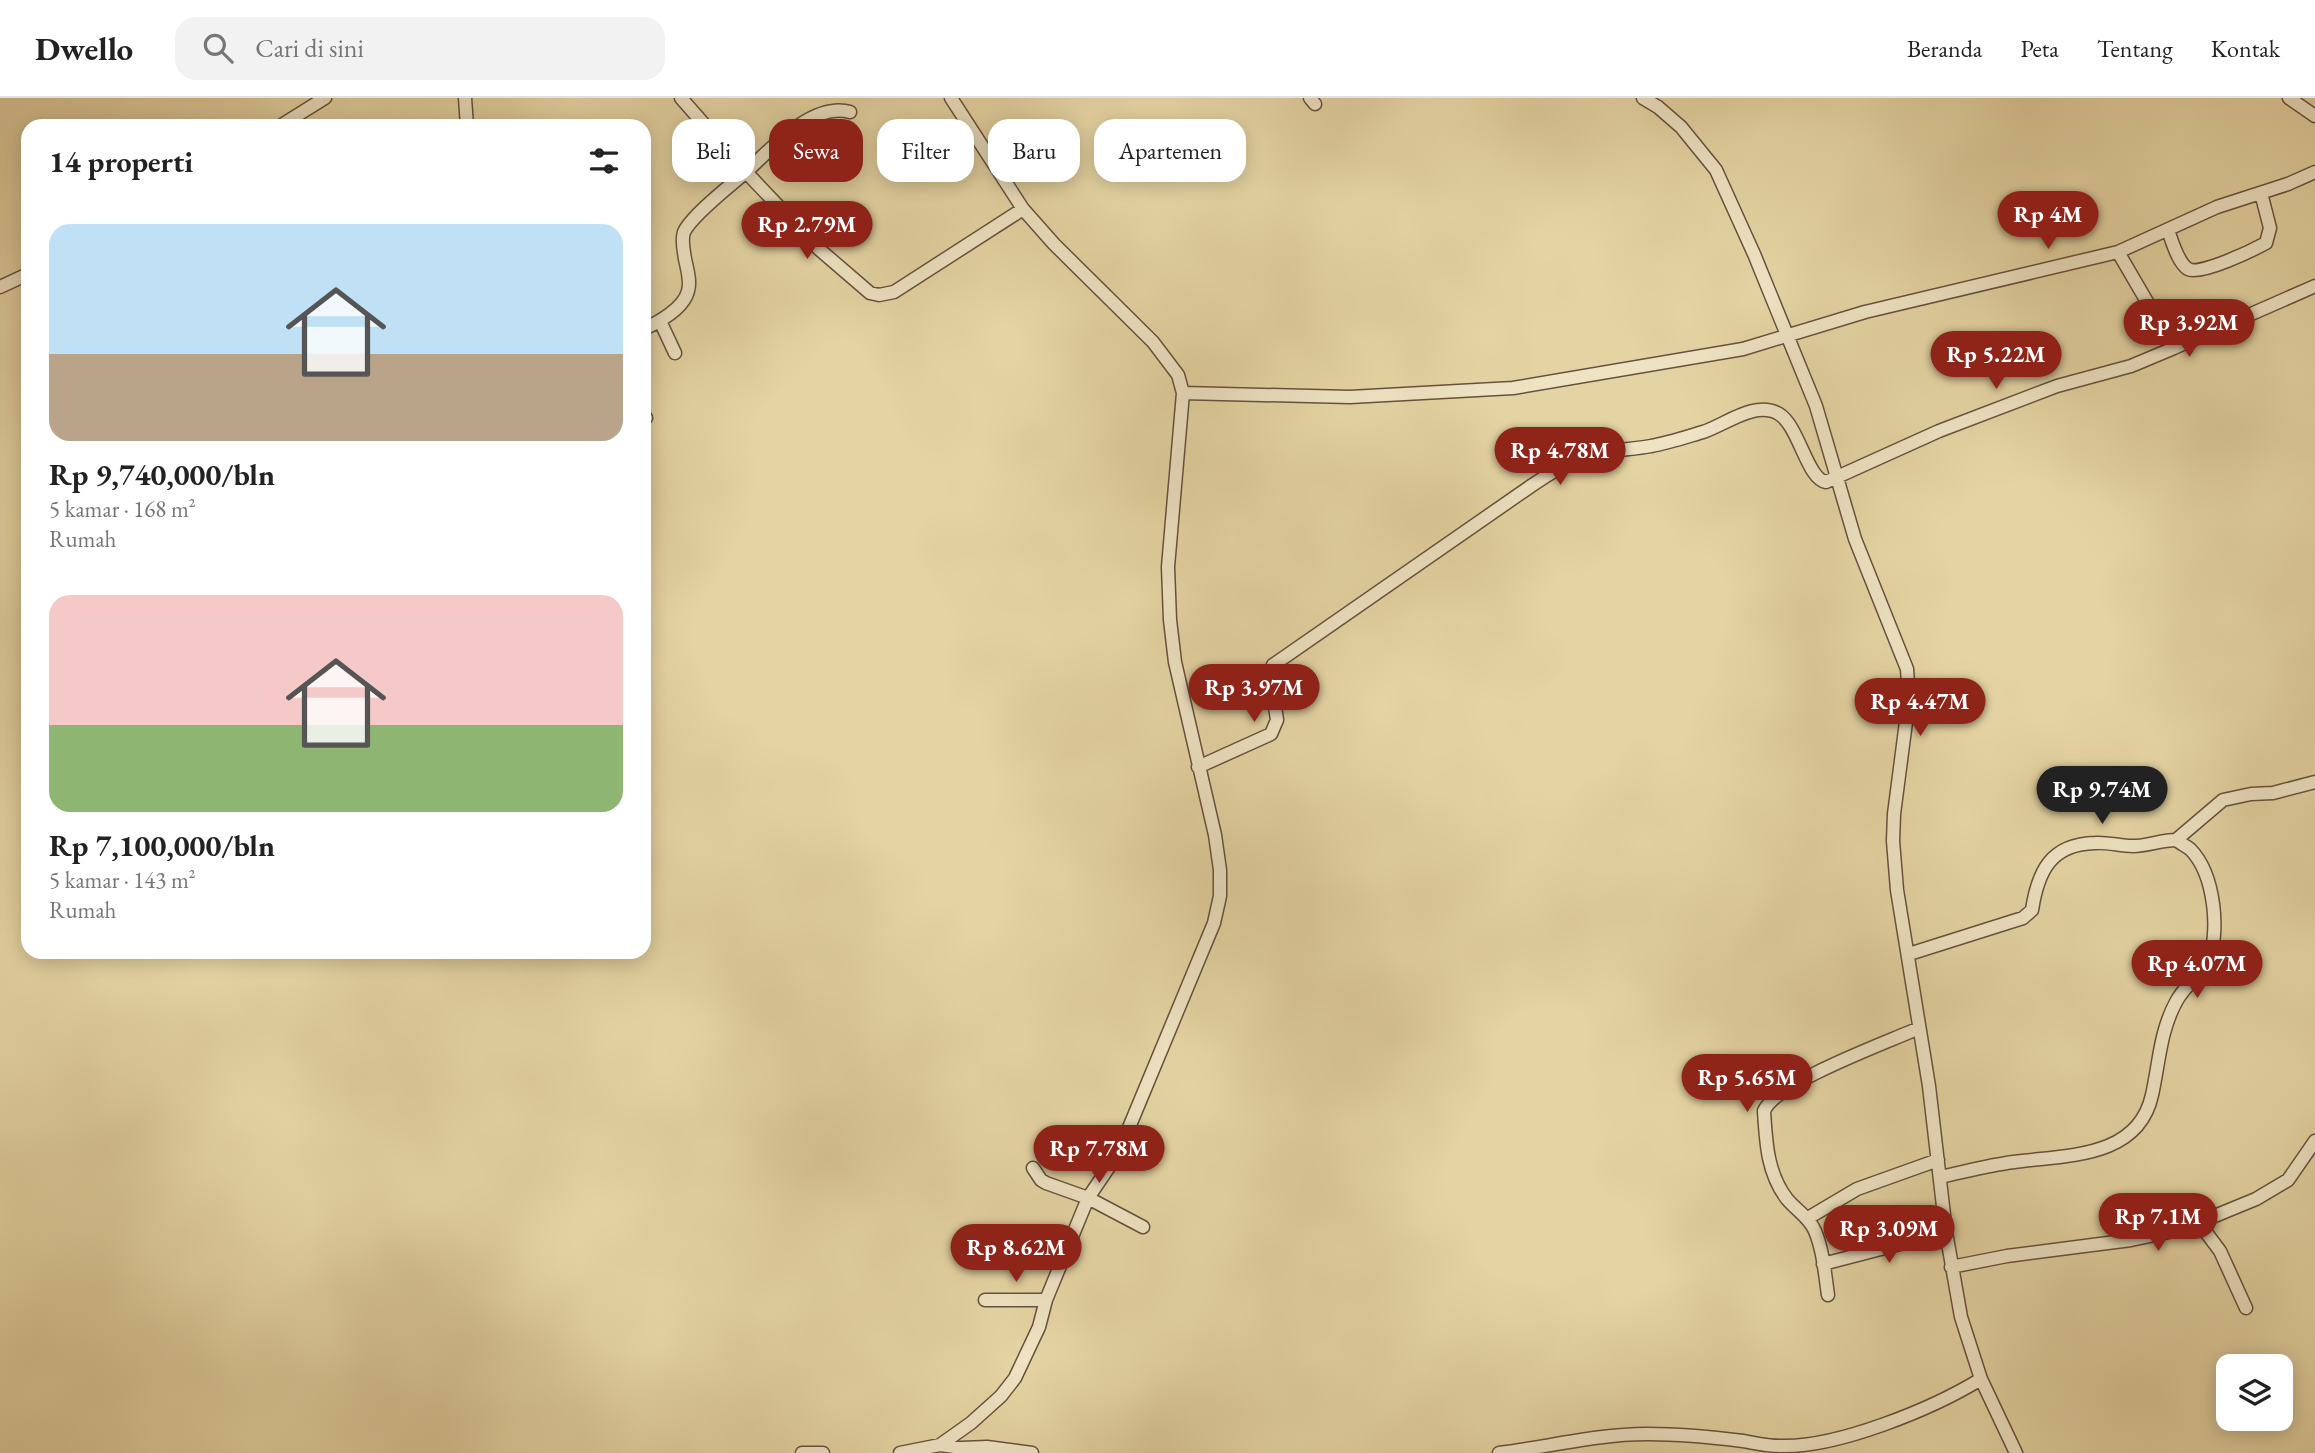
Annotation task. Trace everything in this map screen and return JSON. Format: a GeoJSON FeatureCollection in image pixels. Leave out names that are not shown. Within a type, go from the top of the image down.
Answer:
{"type":"FeatureCollection","features":[{"type":"Feature","properties":{"kind":"street"},"geometry":{"type":"LineString","coordinates":[[291,119],[325,98]]}},
{"type":"Feature","properties":{"kind":"street"},"geometry":{"type":"LineString","coordinates":[[466,98],[467,119]]}},
{"type":"Feature","properties":{"kind":"street"},"geometry":{"type":"LineString","coordinates":[[681,98],[699,119]]}},
{"type":"Feature","properties":{"kind":"street"},"geometry":{"type":"LineString","coordinates":[[940,1445],[971,1423],[1001,1396],[1015,1378],[1039,1327],[1046,1300],[1088,1198],[1113,1161],[1128,1130],[1214,923],[1220,896],[1220,870],[1175,662],[1168,580],[1183,393],[1178,375],[1153,342],[1054,244],[1023,209],[951,98]]}},
{"type":"Feature","properties":{"kind":"street"},"geometry":{"type":"LineString","coordinates":[[1643,98],[1681,127],[1716,170],[1754,254],[1816,406],[1855,539],[1907,668],[1909,699],[1899,768],[1893,841],[1897,890],[1929,1086],[1946,1232],[1961,1317],[1981,1379],[2016,1453]]}},
{"type":"Feature","properties":{"kind":"street"},"geometry":{"type":"LineString","coordinates":[[2289,98],[2315,116]]}},
{"type":"Feature","properties":{"kind":"street"},"geometry":{"type":"LineString","coordinates":[[755,164],[818,113],[838,108],[850,112]]}},
{"type":"Feature","properties":{"kind":"street"},"geometry":{"type":"LineString","coordinates":[[1183,393],[1350,397],[1513,388],[1743,349],[1878,309],[2118,252],[2217,207],[2315,172]]}},
{"type":"Feature","properties":{"kind":"street"},"geometry":{"type":"LineString","coordinates":[[755,181],[820,250],[856,283],[870,293],[879,295],[894,292],[1023,209]]}},
{"type":"Feature","properties":{"kind":"street"},"geometry":{"type":"LineString","coordinates":[[651,326],[660,321],[688,292],[689,281],[682,244],[684,232],[709,204],[734,182]]}},
{"type":"Feature","properties":{"kind":"street"},"geometry":{"type":"LineString","coordinates":[[2168,230],[2183,264],[2193,271],[2233,258],[2266,243],[2270,228],[2261,193]]}},
{"type":"Feature","properties":{"kind":"street"},"geometry":{"type":"LineString","coordinates":[[2118,252],[2174,348]]}},
{"type":"Feature","properties":{"kind":"street"},"geometry":{"type":"LineString","coordinates":[[0,287],[21,277]]}},
{"type":"Feature","properties":{"kind":"street"},"geometry":{"type":"LineString","coordinates":[[1198,767],[1271,734],[1277,720],[1270,674],[1273,665],[1531,486],[1562,467],[1589,455],[1653,446],[1704,432],[1745,414],[1762,410],[1774,411],[1789,423],[1816,477],[1826,482],[1952,426],[2057,386],[2132,366],[2315,286]]}},
{"type":"Feature","properties":{"kind":"street"},"geometry":{"type":"LineString","coordinates":[[660,321],[675,353]]}},
{"type":"Feature","properties":{"kind":"street"},"geometry":{"type":"LineString","coordinates":[[1909,954],[2023,918],[2032,911],[2038,880],[2050,862],[2059,852],[2073,846],[2094,842],[2143,845],[2176,840],[2223,800],[2273,793],[2315,782]]}},
{"type":"Feature","properties":{"kind":"street"},"geometry":{"type":"LineString","coordinates":[[1940,1177],[2006,1163],[2096,1151],[2120,1142],[2143,1119],[2152,1098],[2164,1035],[2176,1000],[2207,965],[2213,947],[2215,926],[2212,903],[2202,867],[2190,849],[2176,840]]}},
{"type":"Feature","properties":{"kind":"street"},"geometry":{"type":"LineString","coordinates":[[1828,1295],[1816,1232],[1808,1218],[1793,1207],[1775,1180],[1768,1156],[1764,1111],[1766,1106],[1802,1079],[1919,1028]]}},
{"type":"Feature","properties":{"kind":"street"},"geometry":{"type":"LineString","coordinates":[[1951,1267],[2007,1256],[2156,1236],[2199,1223],[2256,1199],[2288,1180],[2315,1141]]}},
{"type":"Feature","properties":{"kind":"street"},"geometry":{"type":"LineString","coordinates":[[1808,1218],[1857,1189],[1938,1160]]}},
{"type":"Feature","properties":{"kind":"street"},"geometry":{"type":"LineString","coordinates":[[1034,1168],[1046,1183],[1088,1198],[1143,1227]]}},
{"type":"Feature","properties":{"kind":"street"},"geometry":{"type":"LineString","coordinates":[[2199,1223],[2220,1251],[2246,1308]]}},
{"type":"Feature","properties":{"kind":"street"},"geometry":{"type":"LineString","coordinates":[[1823,1264],[1946,1232]]}},
{"type":"Feature","properties":{"kind":"street"},"geometry":{"type":"LineString","coordinates":[[985,1300],[1046,1300]]}},
{"type":"Feature","properties":{"kind":"street"},"geometry":{"type":"LineString","coordinates":[[1499,1453],[1609,1435],[1648,1434],[1745,1447],[1827,1441],[1901,1418],[1981,1379]]}},
{"type":"Feature","properties":{"kind":"street"},"geometry":{"type":"LineString","coordinates":[[900,1453],[940,1445],[988,1447],[1032,1453]]}},
{"type":"Feature","properties":{"kind":"street"},"geometry":{"type":"LineString","coordinates":[[802,1453],[823,1453]]}}]}
